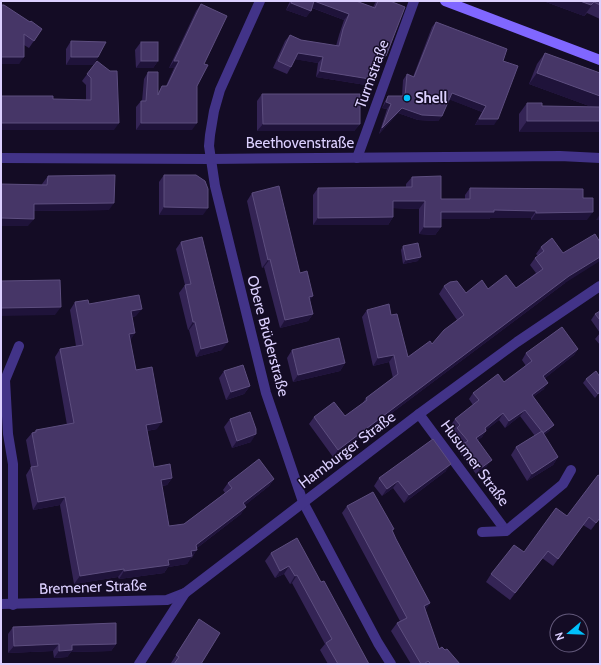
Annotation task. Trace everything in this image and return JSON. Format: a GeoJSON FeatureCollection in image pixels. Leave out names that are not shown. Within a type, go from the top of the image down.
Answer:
{"type":"FeatureCollection","features":[{"type":"Feature","properties":{"kind":"main road"},"geometry":{"type":"LineString","coordinates":[[445,1],[600,60]]}},
{"type":"Feature","properties":{"kind":"street","name":"Obere Brüderstraße"},"geometry":{"type":"LineString","coordinates":[[260,1],[220,90],[210,135],[210,159],[215,186],[266,393],[303,502],[391,664]]}},
{"type":"Feature","properties":{"kind":"street","name":"Turmstraße"},"geometry":{"type":"LineString","coordinates":[[357,158],[414,1]]}},
{"type":"Feature","properties":{"kind":"street","name":"Beethovenstraße"},"geometry":{"type":"LineString","coordinates":[[1,158],[210,159],[560,156],[600,158]]}},
{"type":"Feature","properties":{"kind":"street","name":"Hamburger Straße"},"geometry":{"type":"LineString","coordinates":[[139,664],[185,593],[419,414],[517,342],[600,286]]}},
{"type":"Feature","properties":{"kind":"street"},"geometry":{"type":"LineString","coordinates":[[13,604],[13,464],[8,434],[5,380],[19,346]]}},
{"type":"Feature","properties":{"kind":"street","name":"Husumer Straße"},"geometry":{"type":"LineString","coordinates":[[419,414],[506,531]]}},
{"type":"Feature","properties":{"kind":"street","name":"Husumer Straße"},"geometry":{"type":"LineString","coordinates":[[482,532],[506,531],[563,484],[571,470]]}},
{"type":"Feature","properties":{"kind":"street","name":"Bremener Straße"},"geometry":{"type":"LineString","coordinates":[[1,604],[167,600],[185,593]]}},
{"type":"Feature","properties":{"kind":"building"},"geometry":{"type":"Polygon","coordinates":[[[292,1],[314,1],[311,11],[291,3],[292,1]]]}},
{"type":"Feature","properties":{"kind":"building"},"geometry":{"type":"Polygon","coordinates":[[[314,1],[356,1],[375,8],[378,1],[390,1],[405,7],[386,56],[380,54],[376,80],[320,71],[323,57],[298,53],[291,67],[278,61],[290,35],[301,40],[339,46],[343,29],[349,14],[314,1]]]}},
{"type":"Feature","properties":{"kind":"building"},"geometry":{"type":"Polygon","coordinates":[[[580,1],[600,1],[600,5],[594,2],[591,5],[580,1]]]}},
{"type":"Feature","properties":{"kind":"building"},"geometry":{"type":"Polygon","coordinates":[[[201,4],[227,16],[204,64],[208,65],[197,86],[197,123],[141,123],[141,101],[146,101],[148,72],[158,72],[158,95],[162,86],[167,86],[179,61],[174,61],[201,4]]]}},
{"type":"Feature","properties":{"kind":"building"},"geometry":{"type":"Polygon","coordinates":[[[1,5],[4,5],[42,29],[34,41],[24,34],[24,57],[1,57],[1,5]]]}},
{"type":"Feature","properties":{"kind":"building"},"geometry":{"type":"Polygon","coordinates":[[[436,22],[507,49],[503,61],[518,66],[498,119],[479,119],[486,106],[452,93],[442,116],[422,115],[402,108],[382,128],[391,104],[386,102],[388,96],[405,96],[407,74],[414,77],[436,22]]]}},
{"type":"Feature","properties":{"kind":"building"},"geometry":{"type":"Polygon","coordinates":[[[71,41],[106,42],[98,57],[71,57],[71,41]]]}},
{"type":"Feature","properties":{"kind":"building"},"geometry":{"type":"Polygon","coordinates":[[[141,42],[158,42],[158,61],[141,61],[141,42]]]}},
{"type":"Feature","properties":{"kind":"building"},"geometry":{"type":"Polygon","coordinates":[[[545,53],[600,73],[600,96],[537,73],[545,53]]]}},
{"type":"Feature","properties":{"kind":"building"},"geometry":{"type":"Polygon","coordinates":[[[97,61],[110,71],[117,71],[119,123],[1,123],[1,96],[53,96],[53,99],[91,100],[91,78],[87,74],[97,61]]]}},
{"type":"Feature","properties":{"kind":"building"},"geometry":{"type":"Polygon","coordinates":[[[262,94],[360,94],[360,124],[263,124],[262,94]]]}},
{"type":"Feature","properties":{"kind":"building"},"geometry":{"type":"Polygon","coordinates":[[[527,103],[542,103],[542,106],[600,107],[600,121],[527,121],[527,103]]]}},
{"type":"Feature","properties":{"kind":"building"},"geometry":{"type":"Polygon","coordinates":[[[115,175],[114,203],[34,204],[34,219],[1,218],[1,184],[47,185],[48,176],[115,175]]]}},
{"type":"Feature","properties":{"kind":"building"},"geometry":{"type":"Polygon","coordinates":[[[164,175],[196,175],[205,181],[208,189],[208,208],[164,207],[164,175]]]}},
{"type":"Feature","properties":{"kind":"building"},"geometry":{"type":"Polygon","coordinates":[[[441,176],[441,199],[470,199],[470,188],[583,189],[583,198],[593,198],[593,212],[536,213],[536,211],[494,210],[494,212],[441,212],[441,227],[424,227],[425,201],[393,201],[393,217],[318,218],[318,188],[412,187],[412,177],[441,176]]]}},
{"type":"Feature","properties":{"kind":"building"},"geometry":{"type":"Polygon","coordinates":[[[279,186],[300,273],[307,271],[313,296],[309,297],[313,314],[285,320],[270,259],[268,260],[252,193],[279,186]]]}},
{"type":"Feature","properties":{"kind":"building"},"geometry":{"type":"Polygon","coordinates":[[[595,234],[600,242],[600,257],[569,276],[338,450],[314,417],[334,402],[345,416],[398,374],[394,355],[378,358],[367,310],[389,304],[391,315],[397,314],[408,357],[430,341],[432,344],[444,330],[464,315],[444,286],[450,282],[457,281],[466,293],[482,280],[488,289],[506,275],[516,288],[543,269],[535,258],[544,251],[541,247],[552,238],[563,253],[595,234]]]}},
{"type":"Feature","properties":{"kind":"building"},"geometry":{"type":"Polygon","coordinates":[[[202,237],[228,342],[201,349],[195,322],[193,322],[185,285],[191,284],[181,242],[202,237]]]}},
{"type":"Feature","properties":{"kind":"building"},"geometry":{"type":"Polygon","coordinates":[[[418,243],[421,257],[406,260],[403,246],[418,243]]]}},
{"type":"Feature","properties":{"kind":"building"},"geometry":{"type":"Polygon","coordinates":[[[60,280],[61,307],[1,308],[1,281],[60,280]]]}},
{"type":"Feature","properties":{"kind":"building"},"geometry":{"type":"Polygon","coordinates":[[[139,295],[142,309],[131,311],[135,333],[129,334],[136,370],[152,367],[162,422],[146,425],[154,467],[170,464],[172,478],[161,480],[169,526],[184,524],[232,488],[228,483],[259,459],[274,479],[243,503],[246,507],[196,545],[197,550],[191,551],[192,556],[168,560],[169,565],[124,571],[124,569],[80,576],[65,497],[38,502],[31,467],[38,466],[32,433],[36,432],[36,430],[74,423],[60,349],[83,345],[75,302],[88,300],[89,304],[139,295]]]}},
{"type":"Feature","properties":{"kind":"building"},"geometry":{"type":"Polygon","coordinates":[[[600,311],[600,320],[595,314],[600,311]]]}},
{"type":"Feature","properties":{"kind":"building"},"geometry":{"type":"Polygon","coordinates":[[[562,327],[578,349],[543,376],[548,383],[532,395],[554,425],[543,433],[525,410],[509,421],[503,413],[485,428],[486,431],[476,438],[492,460],[481,468],[463,444],[468,441],[457,428],[460,425],[455,419],[479,400],[473,393],[498,374],[504,382],[532,361],[526,353],[562,327]]]}},
{"type":"Feature","properties":{"kind":"building"},"geometry":{"type":"Polygon","coordinates":[[[339,338],[345,363],[298,375],[292,350],[339,338]]]}},
{"type":"Feature","properties":{"kind":"building"},"geometry":{"type":"Polygon","coordinates":[[[243,365],[250,386],[231,392],[224,371],[243,365]]]}},
{"type":"Feature","properties":{"kind":"building"},"geometry":{"type":"Polygon","coordinates":[[[596,371],[600,377],[600,391],[598,394],[586,379],[596,371]]]}},
{"type":"Feature","properties":{"kind":"building"},"geometry":{"type":"Polygon","coordinates":[[[250,412],[256,429],[256,434],[237,441],[230,419],[250,412]]]}},
{"type":"Feature","properties":{"kind":"building"},"geometry":{"type":"Polygon","coordinates":[[[542,431],[558,457],[532,474],[516,447],[542,431]]]}},
{"type":"Feature","properties":{"kind":"building"},"geometry":{"type":"Polygon","coordinates":[[[433,439],[451,464],[409,495],[398,481],[387,489],[379,478],[433,439]]]}},
{"type":"Feature","properties":{"kind":"building"},"geometry":{"type":"Polygon","coordinates":[[[598,475],[600,476],[600,518],[596,523],[589,517],[558,559],[548,551],[515,593],[491,574],[514,545],[524,552],[556,508],[567,516],[598,475]]]}},
{"type":"Feature","properties":{"kind":"building"},"geometry":{"type":"Polygon","coordinates":[[[373,492],[394,529],[392,530],[396,539],[430,603],[424,606],[439,649],[442,647],[445,650],[447,649],[460,664],[431,664],[428,661],[421,664],[397,623],[407,618],[347,506],[373,492]]]}},
{"type":"Feature","properties":{"kind":"building"},"geometry":{"type":"Polygon","coordinates":[[[297,538],[321,582],[324,581],[369,664],[338,664],[326,643],[332,639],[297,575],[295,576],[289,566],[280,571],[271,553],[297,538]]]}},
{"type":"Feature","properties":{"kind":"building"},"geometry":{"type":"Polygon","coordinates":[[[199,619],[220,633],[201,664],[174,664],[179,657],[176,655],[199,619]]]}},
{"type":"Feature","properties":{"kind":"building"},"geometry":{"type":"Polygon","coordinates":[[[116,623],[116,644],[72,645],[72,650],[59,651],[59,644],[14,646],[13,627],[116,623]]]}},
{"type":"Feature","properties":{"kind":"place","name":"Shell"},"geometry":{"type":"Point","coordinates":[407,98]}}]}
